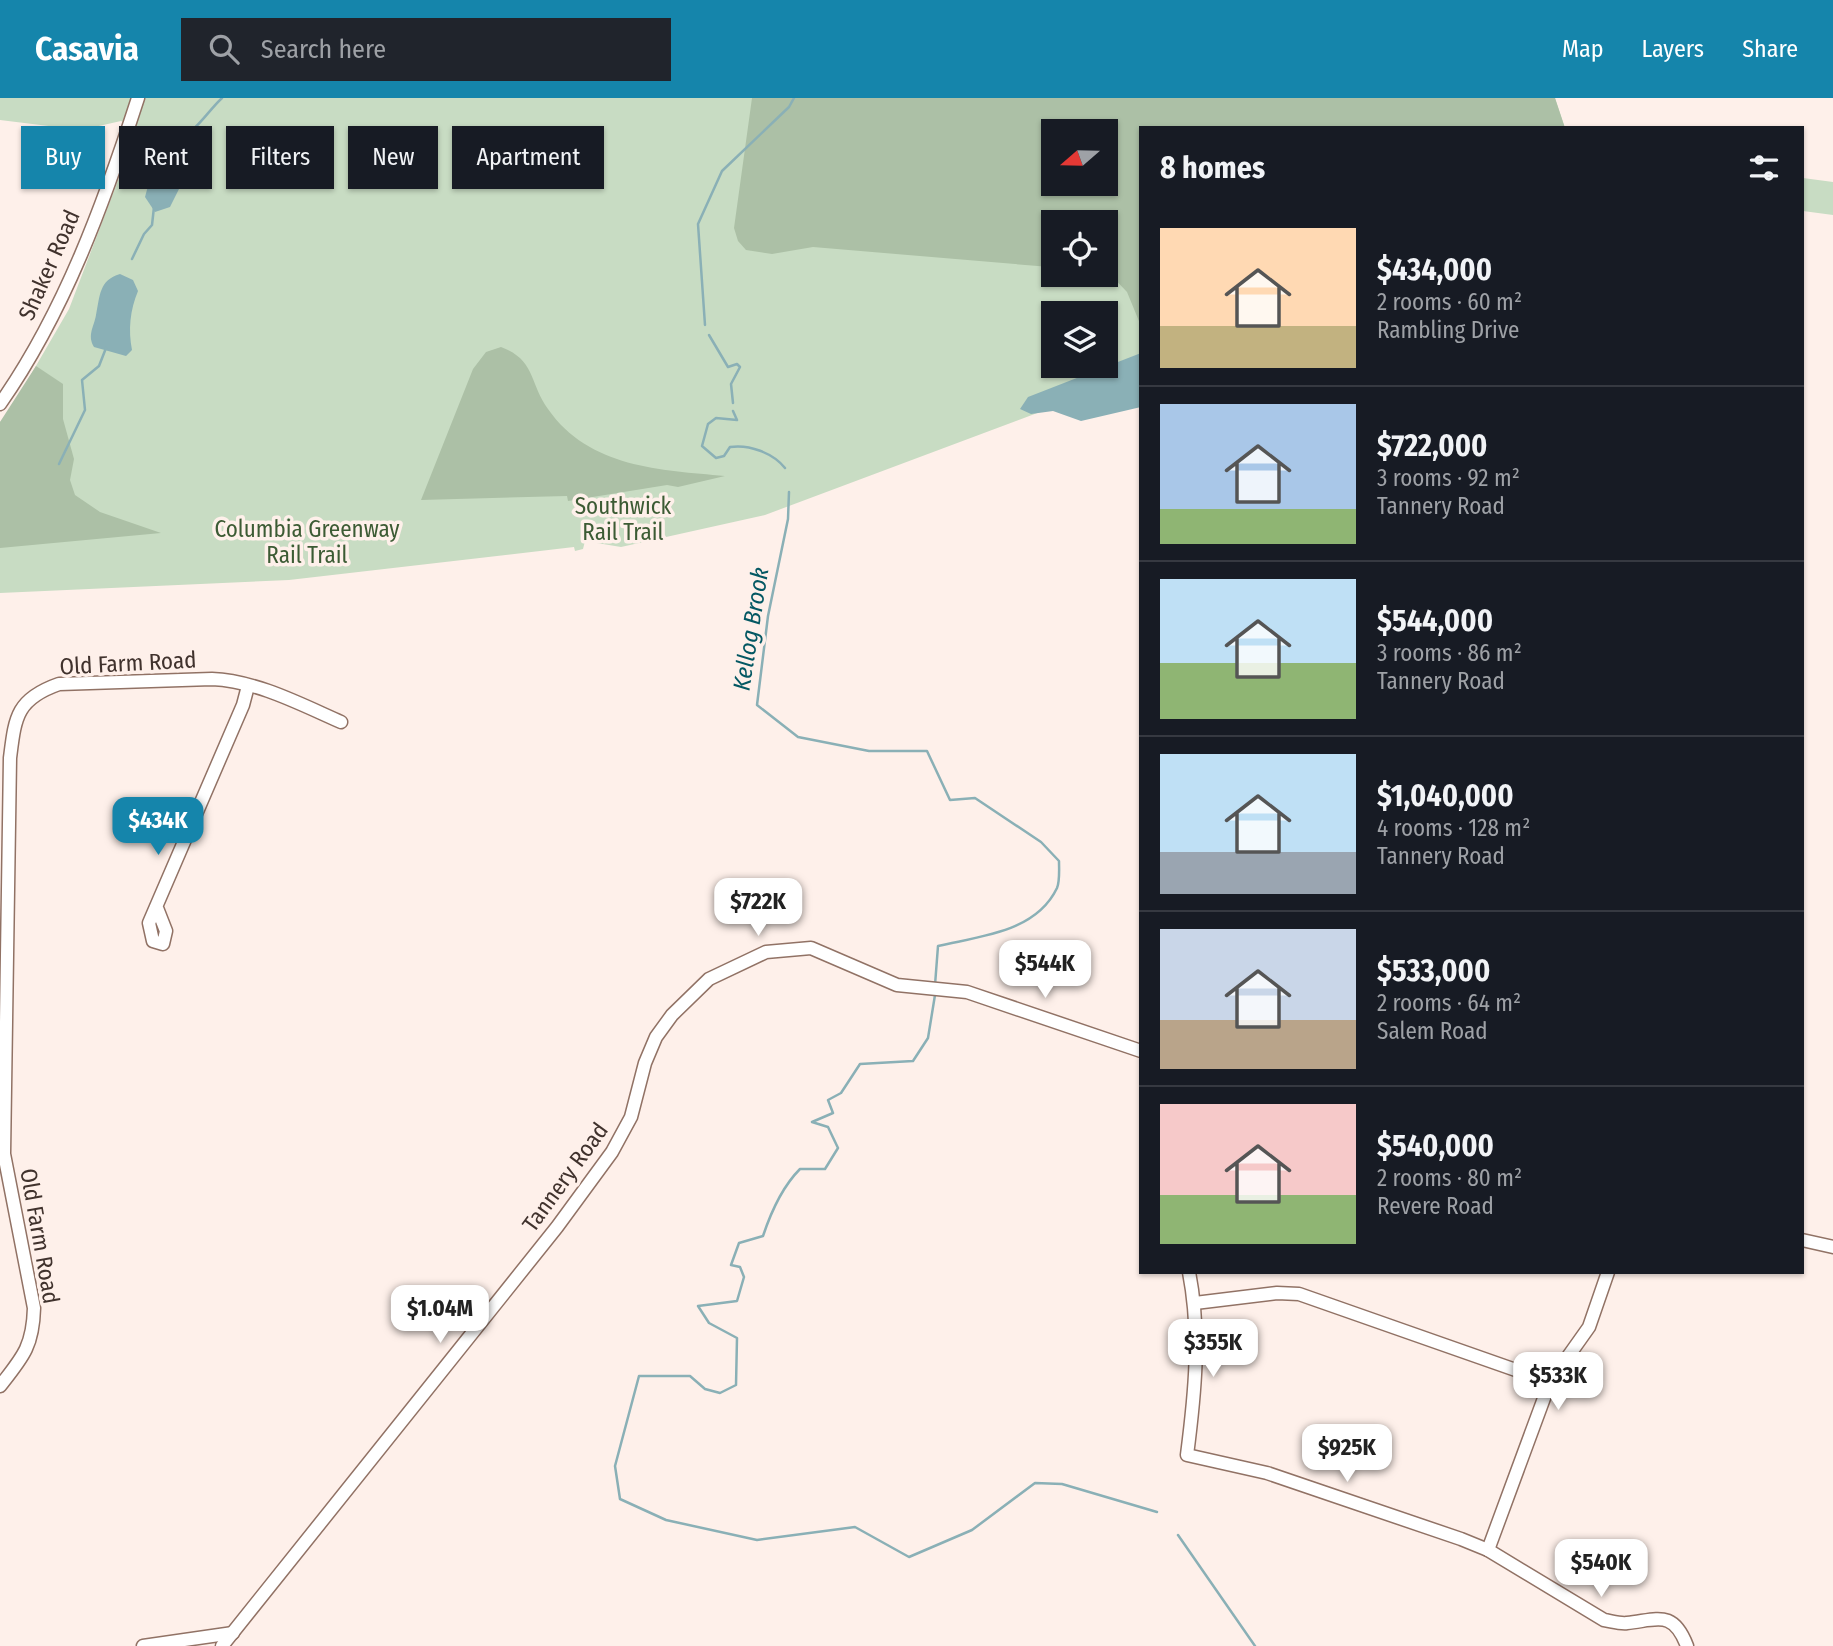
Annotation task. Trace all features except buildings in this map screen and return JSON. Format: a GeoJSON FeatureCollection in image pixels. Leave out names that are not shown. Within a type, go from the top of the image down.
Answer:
{"type":"FeatureCollection","features":[{"type":"Feature","properties":{"kind":"street","name":"Shaker Road"},"geometry":{"type":"LineString","coordinates":[[0,404],[47,326],[62,293],[108,183],[138,98]]}},
{"type":"Feature","properties":{"kind":"street","name":"Old Farm Road"},"geometry":{"type":"LineString","coordinates":[[0,1386],[24,1357],[33,1332],[34,1308],[4,1154],[5,814],[15,719],[23,704],[42,690],[59,684],[234,680],[341,722]]}},
{"type":"Feature","properties":{"kind":"street"},"geometry":{"type":"LineString","coordinates":[[158,908],[174,862],[243,705],[248,685]]}},
{"type":"Feature","properties":{"kind":"street","name":"Tannery Road"},"geometry":{"type":"LineString","coordinates":[[222,1646],[546,1241],[608,1158],[631,1117],[644,1067],[656,1037],[672,1015],[701,986],[719,973],[756,955],[804,947],[827,953],[897,985],[941,989],[989,998],[1139,1050]]}},
{"type":"Feature","properties":{"kind":"street"},"geometry":{"type":"LineString","coordinates":[[1804,1240],[1833,1247]]}},
{"type":"Feature","properties":{"kind":"street"},"geometry":{"type":"LineString","coordinates":[[1189,1274],[1195,1303],[1196,1390],[1187,1455],[1266,1473],[1488,1550],[1604,1620],[1625,1624],[1653,1617],[1674,1624],[1687,1646]]}},
{"type":"Feature","properties":{"kind":"street"},"geometry":{"type":"LineString","coordinates":[[1488,1550],[1550,1382],[1589,1327],[1607,1274]]}},
{"type":"Feature","properties":{"kind":"street"},"geometry":{"type":"LineString","coordinates":[[1195,1303],[1278,1293],[1299,1294],[1550,1382]]}},
{"type":"Feature","properties":{"kind":"street"},"geometry":{"type":"LineString","coordinates":[[143,1646],[233,1633]]}},
{"type":"Feature","properties":{"kind":"green space"},"geometry":{"type":"Polygon","coordinates":[[[0,98],[1555,98],[1564,126],[1139,126],[1139,375],[765,515],[621,547],[585,541],[583,549],[575,551],[574,547],[289,580],[0,593],[0,422],[8,414],[69,309],[119,178],[119,189],[212,189],[212,126],[133,126],[121,121],[99,126],[49,126],[0,120],[0,98]]]}},
{"type":"Feature","properties":{"kind":"green space"},"geometry":{"type":"Polygon","coordinates":[[[752,98],[1555,98],[1564,126],[1139,126],[1139,321],[1127,292],[1118,283],[1118,210],[1041,210],[1041,266],[813,247],[772,254],[746,250],[738,241],[734,228],[752,98]]]}},
{"type":"Feature","properties":{"kind":"green space"},"geometry":{"type":"Polygon","coordinates":[[[1804,178],[1833,182],[1833,215],[1804,211],[1804,178]]]}},
{"type":"Feature","properties":{"kind":"green space"},"geometry":{"type":"Polygon","coordinates":[[[501,347],[512,352],[526,365],[548,409],[565,429],[584,444],[605,455],[652,468],[725,476],[678,487],[667,485],[568,501],[567,496],[421,500],[473,369],[486,352],[501,347]]]}},
{"type":"Feature","properties":{"kind":"green space"},"geometry":{"type":"Polygon","coordinates":[[[36,366],[63,384],[63,419],[74,459],[70,480],[75,495],[100,512],[161,533],[0,548],[0,422],[36,366]]]}},
{"type":"Feature","properties":{"kind":"water"},"geometry":{"type":"Polygon","coordinates":[[[147,189],[179,189],[170,207],[155,212],[145,197],[147,189]]]}},
{"type":"Feature","properties":{"kind":"water"},"geometry":{"type":"Polygon","coordinates":[[[120,274],[133,280],[138,291],[131,320],[132,350],[126,356],[94,347],[91,339],[104,285],[120,274]]]}},
{"type":"Feature","properties":{"kind":"water"},"geometry":{"type":"Polygon","coordinates":[[[1139,354],[1139,407],[1081,421],[1053,411],[1031,414],[1020,409],[1028,397],[1077,378],[1118,378],[1118,362],[1139,354]]]}},
{"type":"Feature","properties":{"kind":"waterway"},"geometry":{"type":"LineString","coordinates":[[197,126],[222,98]]}},
{"type":"Feature","properties":{"kind":"waterway","name":"Kellog Brook"},"geometry":{"type":"LineString","coordinates":[[705,325],[698,224],[722,171],[789,107],[794,98]]}},
{"type":"Feature","properties":{"kind":"waterway"},"geometry":{"type":"LineString","coordinates":[[132,259],[144,234],[152,225],[154,207]]}},
{"type":"Feature","properties":{"kind":"waterway","name":"Kellog Brook"},"geometry":{"type":"LineString","coordinates":[[709,335],[728,367],[737,364],[740,367],[731,384],[733,403]]}},
{"type":"Feature","properties":{"kind":"waterway"},"geometry":{"type":"LineString","coordinates":[[59,464],[85,410],[82,380],[99,366],[106,348]]}},
{"type":"Feature","properties":{"kind":"waterway","name":"Kellog Brook"},"geometry":{"type":"LineString","coordinates":[[733,411],[737,420],[716,418],[708,424],[702,446],[716,458],[724,456],[730,447],[753,448],[774,458],[785,468]]}},
{"type":"Feature","properties":{"kind":"waterway","name":"Kellog Brook"},"geometry":{"type":"LineString","coordinates":[[789,492],[788,519],[768,616],[757,705],[798,737],[869,751],[927,751],[950,800],[975,798],[1041,842],[1059,861],[1057,888],[1048,903],[1036,914],[1006,930],[938,946],[935,985]]}},
{"type":"Feature","properties":{"kind":"waterway","name":"Kellog Brook"},"geometry":{"type":"LineString","coordinates":[[935,995],[928,1038],[913,1061],[860,1064],[841,1093],[828,1100],[833,1113],[812,1122],[828,1127],[838,1148],[825,1169],[800,1169],[794,1176],[778,1200],[763,1236],[739,1243],[731,1265],[740,1267],[744,1277],[737,1301],[698,1306],[709,1323],[737,1338],[736,1385],[720,1393],[705,1389],[690,1376],[639,1376],[615,1466],[620,1499],[666,1520],[757,1540],[855,1527],[909,1557],[972,1530],[1035,1483],[1062,1484],[1157,1512]]}},
{"type":"Feature","properties":{"kind":"waterway","name":"Kellog Brook"},"geometry":{"type":"LineString","coordinates":[[1178,1535],[1255,1646]]}},
{"type":"Feature","properties":{"kind":"park label","name":"Southwick Rail Trail"},"geometry":{"type":"Point","coordinates":[623,519]}},
{"type":"Feature","properties":{"kind":"park label","name":"Columbia Greenway Rail Trail"},"geometry":{"type":"Point","coordinates":[307,542]}}]}
